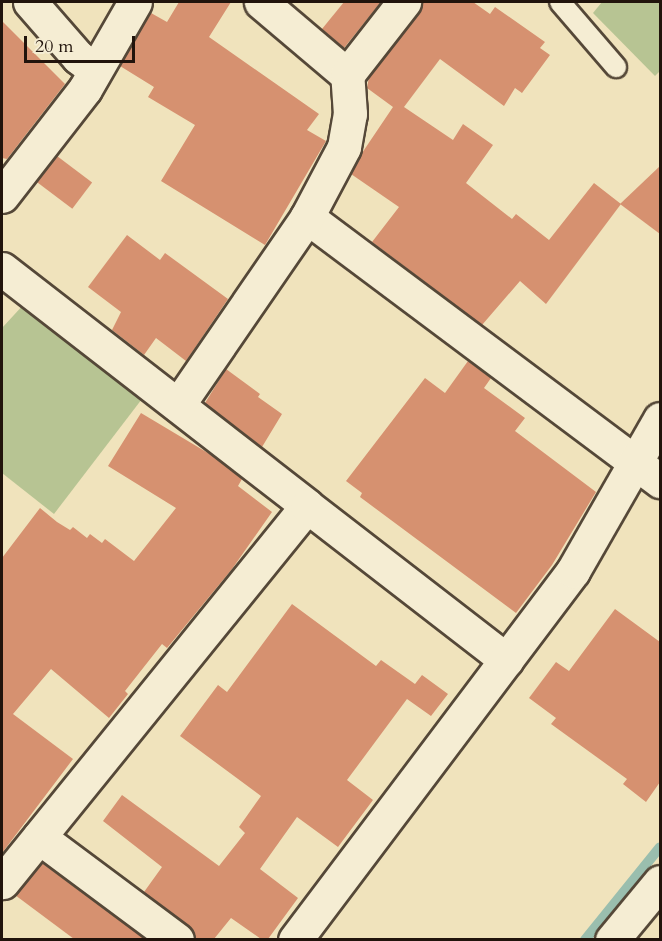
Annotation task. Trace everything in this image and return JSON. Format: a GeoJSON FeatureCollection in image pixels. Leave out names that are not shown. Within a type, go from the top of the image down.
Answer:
{"type":"FeatureCollection","features":[{"type":"Feature","properties":{"kind":"street"},"geometry":{"type":"LineString","coordinates":[[30,2],[78,57],[95,70]]}},
{"type":"Feature","properties":{"kind":"street"},"geometry":{"type":"LineString","coordinates":[[2,196],[85,89],[135,2]]}},
{"type":"Feature","properties":{"kind":"street"},"geometry":{"type":"LineString","coordinates":[[261,2],[347,75]]}},
{"type":"Feature","properties":{"kind":"street"},"geometry":{"type":"LineString","coordinates":[[178,405],[307,217],[344,147],[350,114],[347,75],[404,2]]}},
{"type":"Feature","properties":{"kind":"street"},"geometry":{"type":"LineString","coordinates":[[307,217],[648,472]]}},
{"type":"Feature","properties":{"kind":"street"},"geometry":{"type":"LineString","coordinates":[[2,269],[506,660]]}},
{"type":"Feature","properties":{"kind":"street"},"geometry":{"type":"LineString","coordinates":[[295,939],[648,472],[660,419]]}},
{"type":"Feature","properties":{"kind":"street"},"geometry":{"type":"LineString","coordinates":[[2,882],[308,506]]}},
{"type":"Feature","properties":{"kind":"street"},"geometry":{"type":"LineString","coordinates":[[39,837],[177,939]]}},
{"type":"Feature","properties":{"kind":"street"},"geometry":{"type":"LineString","coordinates":[[612,939],[656,897]]}},
{"type":"Feature","properties":{"kind":"lane"},"geometry":{"type":"LineString","coordinates":[[560,2],[616,67]]}},
{"type":"Feature","properties":{"kind":"green space"},"geometry":{"type":"Polygon","coordinates":[[[602,2],[660,2],[660,71],[655,76],[593,13],[602,2]]]}},
{"type":"Feature","properties":{"kind":"green space"},"geometry":{"type":"Polygon","coordinates":[[[25,303],[145,395],[54,514],[2,473],[2,328],[25,303]]]}},
{"type":"Feature","properties":{"kind":"building"},"geometry":{"type":"Polygon","coordinates":[[[179,2],[231,2],[209,37],[319,114],[307,130],[326,141],[265,245],[161,181],[195,125],[148,97],[154,87],[120,66],[151,13],[167,22],[179,2]]]}},
{"type":"Feature","properties":{"kind":"building"},"geometry":{"type":"Polygon","coordinates":[[[344,2],[381,2],[344,48],[322,29],[344,2]]]}},
{"type":"Feature","properties":{"kind":"building"},"geometry":{"type":"Polygon","coordinates":[[[422,2],[473,2],[490,14],[495,7],[545,42],[540,48],[550,55],[522,93],[515,88],[504,106],[440,59],[404,107],[453,140],[463,124],[493,145],[466,183],[512,219],[516,214],[549,240],[594,183],[621,204],[546,304],[520,281],[482,325],[372,242],[399,207],[351,174],[362,153],[393,107],[367,88],[369,77],[419,14],[422,2]]]}},
{"type":"Feature","properties":{"kind":"building"},"geometry":{"type":"Polygon","coordinates":[[[2,21],[65,84],[7,159],[2,158],[2,21]]]}},
{"type":"Feature","properties":{"kind":"building"},"geometry":{"type":"Polygon","coordinates":[[[57,156],[92,182],[72,209],[37,182],[57,156]]]}},
{"type":"Feature","properties":{"kind":"building"},"geometry":{"type":"Polygon","coordinates":[[[660,166],[660,234],[620,204],[660,166]]]}},
{"type":"Feature","properties":{"kind":"building"},"geometry":{"type":"Polygon","coordinates":[[[127,235],[160,260],[165,253],[228,299],[186,361],[156,338],[144,355],[112,330],[121,312],[88,287],[127,235]]]}},
{"type":"Feature","properties":{"kind":"building"},"geometry":{"type":"Polygon","coordinates":[[[468,361],[491,378],[484,388],[525,418],[515,431],[596,492],[552,565],[516,613],[360,497],[362,493],[346,481],[425,378],[445,393],[468,361]]]}},
{"type":"Feature","properties":{"kind":"building"},"geometry":{"type":"Polygon","coordinates":[[[226,369],[260,394],[258,397],[282,414],[262,447],[205,403],[226,369]]]}},
{"type":"Feature","properties":{"kind":"building"},"geometry":{"type":"Polygon","coordinates":[[[141,413],[213,456],[242,479],[238,486],[272,512],[232,569],[167,648],[162,644],[125,691],[128,694],[109,718],[51,669],[13,714],[73,759],[2,853],[2,558],[40,508],[70,530],[73,527],[87,538],[90,534],[102,543],[105,539],[134,561],[176,508],[108,466],[141,413]]]}},
{"type":"Feature","properties":{"kind":"building"},"geometry":{"type":"Polygon","coordinates":[[[292,604],[376,666],[381,660],[415,684],[422,675],[448,694],[431,716],[407,699],[347,780],[373,800],[338,847],[297,817],[260,869],[298,898],[268,939],[261,939],[231,918],[214,939],[195,939],[188,925],[144,892],[162,867],[103,821],[122,795],[219,866],[245,833],[239,827],[261,796],[180,736],[218,685],[227,692],[292,604]]]}},
{"type":"Feature","properties":{"kind":"building"},"geometry":{"type":"Polygon","coordinates":[[[615,609],[660,642],[660,782],[646,802],[623,784],[627,779],[551,724],[556,718],[529,698],[556,662],[569,671],[615,609]]]}},
{"type":"Feature","properties":{"kind":"building"},"geometry":{"type":"Polygon","coordinates":[[[42,863],[145,939],[74,939],[15,895],[42,863]]]}},
{"type":"Feature","properties":{"kind":"waterway"},"geometry":{"type":"LineString","coordinates":[[585,940],[660,847]]}}]}
